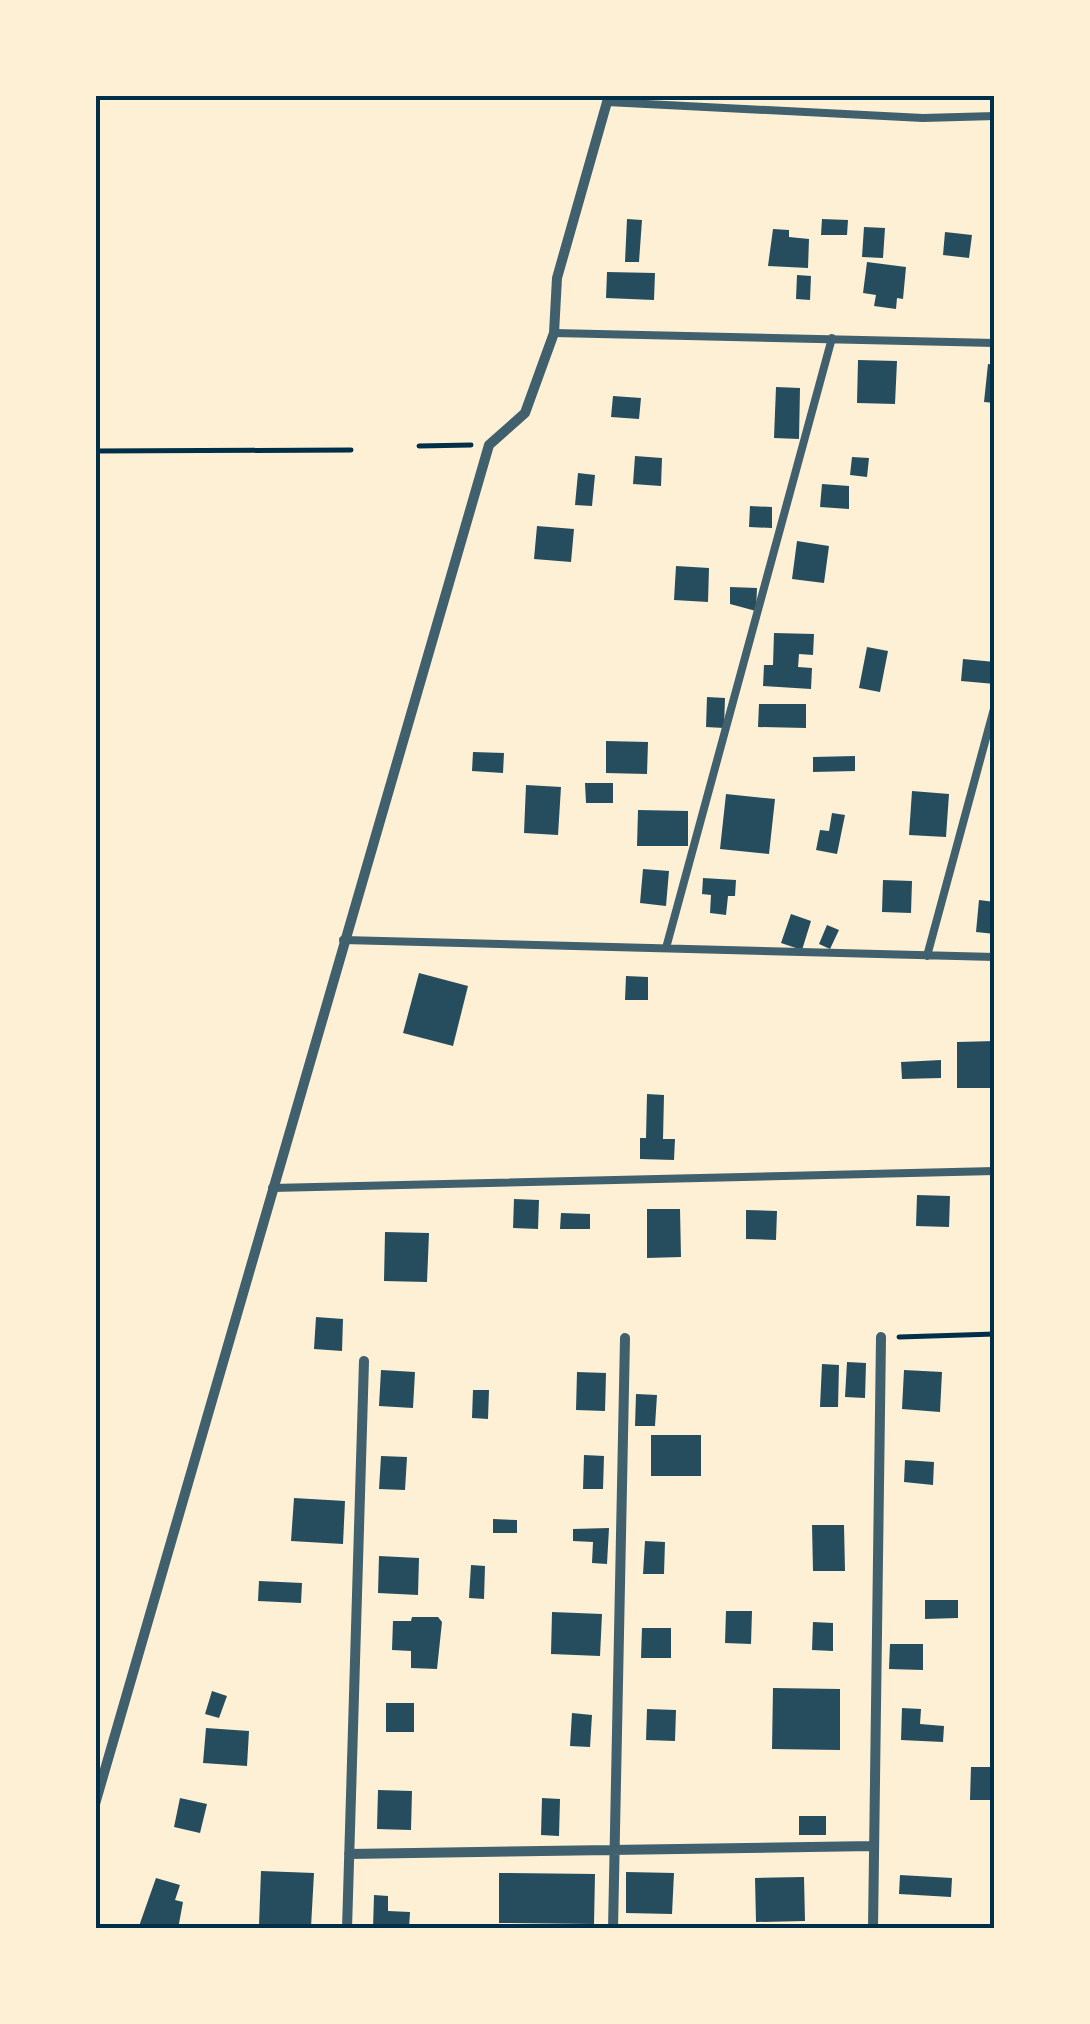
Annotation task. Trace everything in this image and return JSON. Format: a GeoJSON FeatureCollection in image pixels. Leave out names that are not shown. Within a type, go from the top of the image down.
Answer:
{"type":"FeatureCollection","features":[{"type":"Feature","properties":{"kind":"street"},"geometry":{"type":"LineString","coordinates":[[95,1804],[489,445],[525,413],[554,333],[558,278],[608,98]]}},
{"type":"Feature","properties":{"kind":"street"},"geometry":{"type":"LineString","coordinates":[[873,1929],[881,1337]]}},
{"type":"Feature","properties":{"kind":"street"},"geometry":{"type":"LineString","coordinates":[[613,1929],[625,1338]]}},
{"type":"Feature","properties":{"kind":"street"},"geometry":{"type":"LineString","coordinates":[[348,1929],[364,1360]]}},
{"type":"Feature","properties":{"kind":"street"},"geometry":{"type":"LineString","coordinates":[[349,1854],[874,1846]]}},
{"type":"Feature","properties":{"kind":"lane"},"geometry":{"type":"LineString","coordinates":[[608,98],[923,118],[995,116]]}},
{"type":"Feature","properties":{"kind":"lane"},"geometry":{"type":"LineString","coordinates":[[554,333],[995,342]]}},
{"type":"Feature","properties":{"kind":"lane"},"geometry":{"type":"LineString","coordinates":[[666,948],[832,338]]}},
{"type":"Feature","properties":{"kind":"lane"},"geometry":{"type":"LineString","coordinates":[[927,956],[995,705]]}},
{"type":"Feature","properties":{"kind":"lane"},"geometry":{"type":"LineString","coordinates":[[343,940],[995,957]]}},
{"type":"Feature","properties":{"kind":"lane"},"geometry":{"type":"LineString","coordinates":[[272,1188],[995,1171]]}},
{"type":"Feature","properties":{"kind":"path"},"geometry":{"type":"LineString","coordinates":[[419,446],[489,445]]}},
{"type":"Feature","properties":{"kind":"path"},"geometry":{"type":"LineString","coordinates":[[95,451],[351,450]]}},
{"type":"Feature","properties":{"kind":"path"},"geometry":{"type":"LineString","coordinates":[[881,1337],[995,1334]]}},
{"type":"Feature","properties":{"kind":"building"},"geometry":{"type":"Polygon","coordinates":[[[627,219],[642,220],[639,262],[625,262],[627,219]]]}},
{"type":"Feature","properties":{"kind":"building"},"geometry":{"type":"Polygon","coordinates":[[[822,219],[848,220],[847,235],[821,235],[822,219]]]}},
{"type":"Feature","properties":{"kind":"building"},"geometry":{"type":"Polygon","coordinates":[[[864,227],[885,228],[883,258],[862,257],[864,227]]]}},
{"type":"Feature","properties":{"kind":"building"},"geometry":{"type":"Polygon","coordinates":[[[773,229],[789,230],[789,237],[809,239],[808,268],[768,266],[773,229]]]}},
{"type":"Feature","properties":{"kind":"building"},"geometry":{"type":"Polygon","coordinates":[[[945,232],[972,235],[969,258],[943,255],[945,232]]]}},
{"type":"Feature","properties":{"kind":"building"},"geometry":{"type":"Polygon","coordinates":[[[867,262],[906,267],[903,299],[897,298],[896,309],[874,306],[876,295],[863,293],[867,262]]]}},
{"type":"Feature","properties":{"kind":"building"},"geometry":{"type":"Polygon","coordinates":[[[607,272],[655,273],[654,300],[606,298],[607,272]]]}},
{"type":"Feature","properties":{"kind":"building"},"geometry":{"type":"Polygon","coordinates":[[[797,275],[811,276],[810,300],[796,299],[797,275]]]}},
{"type":"Feature","properties":{"kind":"building"},"geometry":{"type":"Polygon","coordinates":[[[858,360],[897,361],[895,404],[857,403],[858,360]]]}},
{"type":"Feature","properties":{"kind":"building"},"geometry":{"type":"Polygon","coordinates":[[[988,364],[995,365],[995,403],[984,402],[988,364]]]}},
{"type":"Feature","properties":{"kind":"building"},"geometry":{"type":"Polygon","coordinates":[[[776,387],[800,388],[799,439],[774,438],[776,387]]]}},
{"type":"Feature","properties":{"kind":"building"},"geometry":{"type":"Polygon","coordinates":[[[613,396],[641,398],[639,419],[611,417],[613,396]]]}},
{"type":"Feature","properties":{"kind":"building"},"geometry":{"type":"Polygon","coordinates":[[[635,456],[662,458],[661,486],[633,484],[635,456]]]}},
{"type":"Feature","properties":{"kind":"building"},"geometry":{"type":"Polygon","coordinates":[[[852,457],[869,458],[867,477],[850,475],[852,457]]]}},
{"type":"Feature","properties":{"kind":"building"},"geometry":{"type":"Polygon","coordinates":[[[578,473],[595,475],[592,506],[575,505],[578,473]]]}},
{"type":"Feature","properties":{"kind":"building"},"geometry":{"type":"Polygon","coordinates":[[[822,484],[849,486],[849,509],[820,507],[822,484]]]}},
{"type":"Feature","properties":{"kind":"building"},"geometry":{"type":"Polygon","coordinates":[[[750,506],[772,507],[772,528],[749,527],[750,506]]]}},
{"type":"Feature","properties":{"kind":"building"},"geometry":{"type":"Polygon","coordinates":[[[537,526],[574,529],[571,562],[534,559],[537,526]]]}},
{"type":"Feature","properties":{"kind":"building"},"geometry":{"type":"Polygon","coordinates":[[[797,541],[829,546],[824,583],[792,579],[797,541]]]}},
{"type":"Feature","properties":{"kind":"building"},"geometry":{"type":"Polygon","coordinates":[[[676,566],[709,568],[708,602],[674,600],[676,566]]]}},
{"type":"Feature","properties":{"kind":"building"},"geometry":{"type":"Polygon","coordinates":[[[730,587],[757,588],[756,611],[730,604],[730,587]]]}},
{"type":"Feature","properties":{"kind":"building"},"geometry":{"type":"Polygon","coordinates":[[[774,633],[814,634],[813,655],[799,654],[798,667],[812,668],[811,689],[763,686],[764,665],[773,665],[774,633]]]}},
{"type":"Feature","properties":{"kind":"building"},"geometry":{"type":"Polygon","coordinates":[[[867,647],[888,651],[880,692],[859,688],[867,647]]]}},
{"type":"Feature","properties":{"kind":"building"},"geometry":{"type":"Polygon","coordinates":[[[963,659],[995,662],[995,684],[961,681],[963,659]]]}},
{"type":"Feature","properties":{"kind":"building"},"geometry":{"type":"Polygon","coordinates":[[[707,697],[725,698],[724,728],[706,727],[707,697]]]}},
{"type":"Feature","properties":{"kind":"building"},"geometry":{"type":"Polygon","coordinates":[[[759,704],[806,704],[806,728],[758,727],[759,704]]]}},
{"type":"Feature","properties":{"kind":"building"},"geometry":{"type":"Polygon","coordinates":[[[606,741],[648,742],[647,774],[606,773],[606,741]]]}},
{"type":"Feature","properties":{"kind":"building"},"geometry":{"type":"Polygon","coordinates":[[[473,752],[504,753],[503,773],[472,771],[473,752]]]}},
{"type":"Feature","properties":{"kind":"building"},"geometry":{"type":"Polygon","coordinates":[[[855,756],[855,771],[813,772],[813,757],[855,756]]]}},
{"type":"Feature","properties":{"kind":"building"},"geometry":{"type":"Polygon","coordinates":[[[585,783],[613,783],[613,803],[586,803],[585,783]]]}},
{"type":"Feature","properties":{"kind":"building"},"geometry":{"type":"Polygon","coordinates":[[[526,785],[561,787],[558,835],[524,833],[526,785]]]}},
{"type":"Feature","properties":{"kind":"building"},"geometry":{"type":"Polygon","coordinates":[[[912,791],[949,794],[946,837],[909,835],[912,791]]]}},
{"type":"Feature","properties":{"kind":"building"},"geometry":{"type":"Polygon","coordinates":[[[726,794],[775,799],[769,854],[720,849],[726,794]]]}},
{"type":"Feature","properties":{"kind":"building"},"geometry":{"type":"Polygon","coordinates":[[[638,810],[688,811],[688,846],[637,846],[638,810]]]}},
{"type":"Feature","properties":{"kind":"building"},"geometry":{"type":"Polygon","coordinates":[[[832,813],[845,815],[837,854],[816,850],[820,830],[829,831],[832,813]]]}},
{"type":"Feature","properties":{"kind":"building"},"geometry":{"type":"Polygon","coordinates":[[[643,869],[669,871],[666,906],[640,903],[643,869]]]}},
{"type":"Feature","properties":{"kind":"building"},"geometry":{"type":"Polygon","coordinates":[[[703,878],[736,880],[735,896],[728,896],[726,915],[710,913],[711,895],[702,894],[703,878]]]}},
{"type":"Feature","properties":{"kind":"building"},"geometry":{"type":"Polygon","coordinates":[[[883,880],[912,881],[911,913],[882,912],[883,880]]]}},
{"type":"Feature","properties":{"kind":"building"},"geometry":{"type":"Polygon","coordinates":[[[979,900],[995,902],[995,934],[976,932],[979,900]]]}},
{"type":"Feature","properties":{"kind":"building"},"geometry":{"type":"Polygon","coordinates":[[[791,914],[811,921],[802,950],[781,943],[791,914]]]}},
{"type":"Feature","properties":{"kind":"building"},"geometry":{"type":"Polygon","coordinates":[[[827,925],[839,930],[830,949],[819,944],[827,925]]]}},
{"type":"Feature","properties":{"kind":"building"},"geometry":{"type":"Polygon","coordinates":[[[419,973],[468,986],[453,1046],[403,1033],[419,973]]]}},
{"type":"Feature","properties":{"kind":"building"},"geometry":{"type":"Polygon","coordinates":[[[626,976],[648,977],[648,1000],[625,1000],[626,976]]]}},
{"type":"Feature","properties":{"kind":"building"},"geometry":{"type":"Polygon","coordinates":[[[995,1041],[995,1088],[957,1088],[957,1042],[995,1041]]]}},
{"type":"Feature","properties":{"kind":"building"},"geometry":{"type":"Polygon","coordinates":[[[941,1060],[941,1078],[902,1079],[901,1062],[941,1060]]]}},
{"type":"Feature","properties":{"kind":"building"},"geometry":{"type":"Polygon","coordinates":[[[647,1094],[664,1095],[663,1139],[675,1139],[674,1160],[640,1159],[640,1138],[646,1138],[647,1094]]]}},
{"type":"Feature","properties":{"kind":"building"},"geometry":{"type":"Polygon","coordinates":[[[917,1195],[950,1196],[949,1227],[916,1226],[917,1195]]]}},
{"type":"Feature","properties":{"kind":"building"},"geometry":{"type":"Polygon","coordinates":[[[514,1199],[539,1200],[538,1229],[513,1228],[514,1199]]]}},
{"type":"Feature","properties":{"kind":"building"},"geometry":{"type":"Polygon","coordinates":[[[647,1209],[680,1209],[681,1257],[647,1258],[647,1209]]]}},
{"type":"Feature","properties":{"kind":"building"},"geometry":{"type":"Polygon","coordinates":[[[746,1210],[777,1211],[776,1240],[746,1239],[746,1210]]]}},
{"type":"Feature","properties":{"kind":"building"},"geometry":{"type":"Polygon","coordinates":[[[561,1213],[590,1214],[590,1229],[560,1229],[561,1213]]]}},
{"type":"Feature","properties":{"kind":"building"},"geometry":{"type":"Polygon","coordinates":[[[385,1232],[429,1233],[427,1282],[384,1281],[385,1232]]]}},
{"type":"Feature","properties":{"kind":"building"},"geometry":{"type":"Polygon","coordinates":[[[316,1317],[343,1319],[342,1351],[314,1349],[316,1317]]]}},
{"type":"Feature","properties":{"kind":"building"},"geometry":{"type":"Polygon","coordinates":[[[847,1362],[866,1363],[865,1398],[845,1397],[847,1362]]]}},
{"type":"Feature","properties":{"kind":"building"},"geometry":{"type":"Polygon","coordinates":[[[822,1364],[839,1365],[838,1407],[820,1407],[822,1364]]]}},
{"type":"Feature","properties":{"kind":"building"},"geometry":{"type":"Polygon","coordinates":[[[381,1370],[415,1372],[413,1408],[379,1406],[381,1370]]]}},
{"type":"Feature","properties":{"kind":"building"},"geometry":{"type":"Polygon","coordinates":[[[904,1370],[942,1372],[940,1412],[902,1409],[904,1370]]]}},
{"type":"Feature","properties":{"kind":"building"},"geometry":{"type":"Polygon","coordinates":[[[577,1372],[606,1373],[605,1411],[576,1410],[577,1372]]]}},
{"type":"Feature","properties":{"kind":"building"},"geometry":{"type":"Polygon","coordinates":[[[473,1390],[489,1390],[488,1419],[472,1418],[473,1390]]]}},
{"type":"Feature","properties":{"kind":"building"},"geometry":{"type":"Polygon","coordinates":[[[636,1394],[657,1395],[655,1426],[635,1426],[636,1394]]]}},
{"type":"Feature","properties":{"kind":"building"},"geometry":{"type":"Polygon","coordinates":[[[651,1435],[701,1435],[701,1476],[651,1476],[651,1435]]]}},
{"type":"Feature","properties":{"kind":"building"},"geometry":{"type":"Polygon","coordinates":[[[584,1455],[604,1456],[603,1489],[583,1489],[584,1455]]]}},
{"type":"Feature","properties":{"kind":"building"},"geometry":{"type":"Polygon","coordinates":[[[381,1456],[407,1457],[405,1490],[379,1489],[381,1456]]]}},
{"type":"Feature","properties":{"kind":"building"},"geometry":{"type":"Polygon","coordinates":[[[905,1460],[934,1462],[933,1485],[904,1482],[905,1460]]]}},
{"type":"Feature","properties":{"kind":"building"},"geometry":{"type":"Polygon","coordinates":[[[294,1498],[345,1501],[343,1544],[291,1541],[294,1498]]]}},
{"type":"Feature","properties":{"kind":"building"},"geometry":{"type":"Polygon","coordinates":[[[493,1519],[517,1520],[517,1533],[493,1533],[493,1519]]]}},
{"type":"Feature","properties":{"kind":"building"},"geometry":{"type":"Polygon","coordinates":[[[812,1525],[844,1525],[845,1571],[813,1571],[812,1525]]]}},
{"type":"Feature","properties":{"kind":"building"},"geometry":{"type":"Polygon","coordinates":[[[609,1528],[607,1564],[592,1563],[593,1542],[573,1541],[573,1529],[609,1528]]]}},
{"type":"Feature","properties":{"kind":"building"},"geometry":{"type":"Polygon","coordinates":[[[645,1541],[665,1542],[664,1574],[643,1574],[645,1541]]]}},
{"type":"Feature","properties":{"kind":"building"},"geometry":{"type":"Polygon","coordinates":[[[379,1556],[419,1558],[418,1595],[378,1593],[379,1556]]]}},
{"type":"Feature","properties":{"kind":"building"},"geometry":{"type":"Polygon","coordinates":[[[471,1565],[485,1566],[484,1599],[469,1598],[471,1565]]]}},
{"type":"Feature","properties":{"kind":"building"},"geometry":{"type":"Polygon","coordinates":[[[259,1581],[302,1583],[301,1603],[258,1601],[259,1581]]]}},
{"type":"Feature","properties":{"kind":"building"},"geometry":{"type":"Polygon","coordinates":[[[925,1600],[958,1600],[958,1618],[925,1619],[925,1600]]]}},
{"type":"Feature","properties":{"kind":"building"},"geometry":{"type":"Polygon","coordinates":[[[726,1611],[752,1611],[751,1644],[725,1643],[726,1611]]]}},
{"type":"Feature","properties":{"kind":"building"},"geometry":{"type":"Polygon","coordinates":[[[552,1612],[602,1614],[600,1656],[551,1654],[552,1612]]]}},
{"type":"Feature","properties":{"kind":"building"},"geometry":{"type":"Polygon","coordinates":[[[412,1617],[438,1617],[442,1622],[437,1669],[411,1668],[411,1651],[392,1650],[393,1621],[411,1621],[412,1617]]]}},
{"type":"Feature","properties":{"kind":"building"},"geometry":{"type":"Polygon","coordinates":[[[813,1622],[833,1623],[833,1651],[812,1650],[813,1622]]]}},
{"type":"Feature","properties":{"kind":"building"},"geometry":{"type":"Polygon","coordinates":[[[642,1628],[671,1628],[671,1658],[641,1658],[642,1628]]]}},
{"type":"Feature","properties":{"kind":"building"},"geometry":{"type":"Polygon","coordinates":[[[890,1644],[923,1644],[923,1670],[889,1669],[890,1644]]]}},
{"type":"Feature","properties":{"kind":"building"},"geometry":{"type":"Polygon","coordinates":[[[773,1688],[840,1689],[840,1750],[772,1749],[773,1688]]]}},
{"type":"Feature","properties":{"kind":"building"},"geometry":{"type":"Polygon","coordinates":[[[212,1691],[227,1696],[219,1718],[205,1714],[212,1691]]]}},
{"type":"Feature","properties":{"kind":"building"},"geometry":{"type":"Polygon","coordinates":[[[386,1703],[414,1703],[414,1732],[386,1732],[386,1703]]]}},
{"type":"Feature","properties":{"kind":"building"},"geometry":{"type":"Polygon","coordinates":[[[902,1708],[921,1709],[920,1724],[944,1726],[943,1742],[901,1740],[902,1708]]]}},
{"type":"Feature","properties":{"kind":"building"},"geometry":{"type":"Polygon","coordinates":[[[647,1709],[676,1710],[675,1741],[646,1740],[647,1709]]]}},
{"type":"Feature","properties":{"kind":"building"},"geometry":{"type":"Polygon","coordinates":[[[572,1713],[592,1715],[590,1747],[570,1746],[572,1713]]]}},
{"type":"Feature","properties":{"kind":"building"},"geometry":{"type":"Polygon","coordinates":[[[206,1728],[249,1731],[247,1766],[203,1763],[206,1728]]]}},
{"type":"Feature","properties":{"kind":"building"},"geometry":{"type":"Polygon","coordinates":[[[971,1767],[992,1767],[991,1800],[970,1800],[971,1767]]]}},
{"type":"Feature","properties":{"kind":"building"},"geometry":{"type":"Polygon","coordinates":[[[378,1790],[412,1791],[411,1830],[377,1829],[378,1790]]]}},
{"type":"Feature","properties":{"kind":"building"},"geometry":{"type":"Polygon","coordinates":[[[180,1798],[207,1804],[200,1833],[174,1827],[180,1798]]]}},
{"type":"Feature","properties":{"kind":"building"},"geometry":{"type":"Polygon","coordinates":[[[542,1798],[560,1799],[559,1836],[541,1835],[542,1798]]]}},
{"type":"Feature","properties":{"kind":"building"},"geometry":{"type":"Polygon","coordinates":[[[799,1816],[826,1816],[826,1835],[799,1835],[799,1816]]]}},
{"type":"Feature","properties":{"kind":"building"},"geometry":{"type":"Polygon","coordinates":[[[261,1871],[314,1873],[311,1927],[259,1925],[261,1871]]]}},
{"type":"Feature","properties":{"kind":"building"},"geometry":{"type":"Polygon","coordinates":[[[626,1872],[674,1873],[672,1914],[626,1913],[626,1872]]]}},
{"type":"Feature","properties":{"kind":"building"},"geometry":{"type":"Polygon","coordinates":[[[499,1873],[595,1874],[594,1924],[499,1923],[499,1873]]]}},
{"type":"Feature","properties":{"kind":"building"},"geometry":{"type":"Polygon","coordinates":[[[900,1875],[952,1878],[951,1897],[899,1894],[900,1875]]]}},
{"type":"Feature","properties":{"kind":"building"},"geometry":{"type":"Polygon","coordinates":[[[804,1877],[805,1921],[756,1922],[755,1878],[804,1877]]]}},
{"type":"Feature","properties":{"kind":"building"},"geometry":{"type":"Polygon","coordinates":[[[156,1878],[180,1885],[175,1900],[183,1902],[178,1929],[138,1929],[156,1878]]]}},
{"type":"Feature","properties":{"kind":"building"},"geometry":{"type":"Polygon","coordinates":[[[374,1895],[388,1896],[388,1911],[410,1912],[409,1929],[373,1929],[374,1895]]]}}]}
